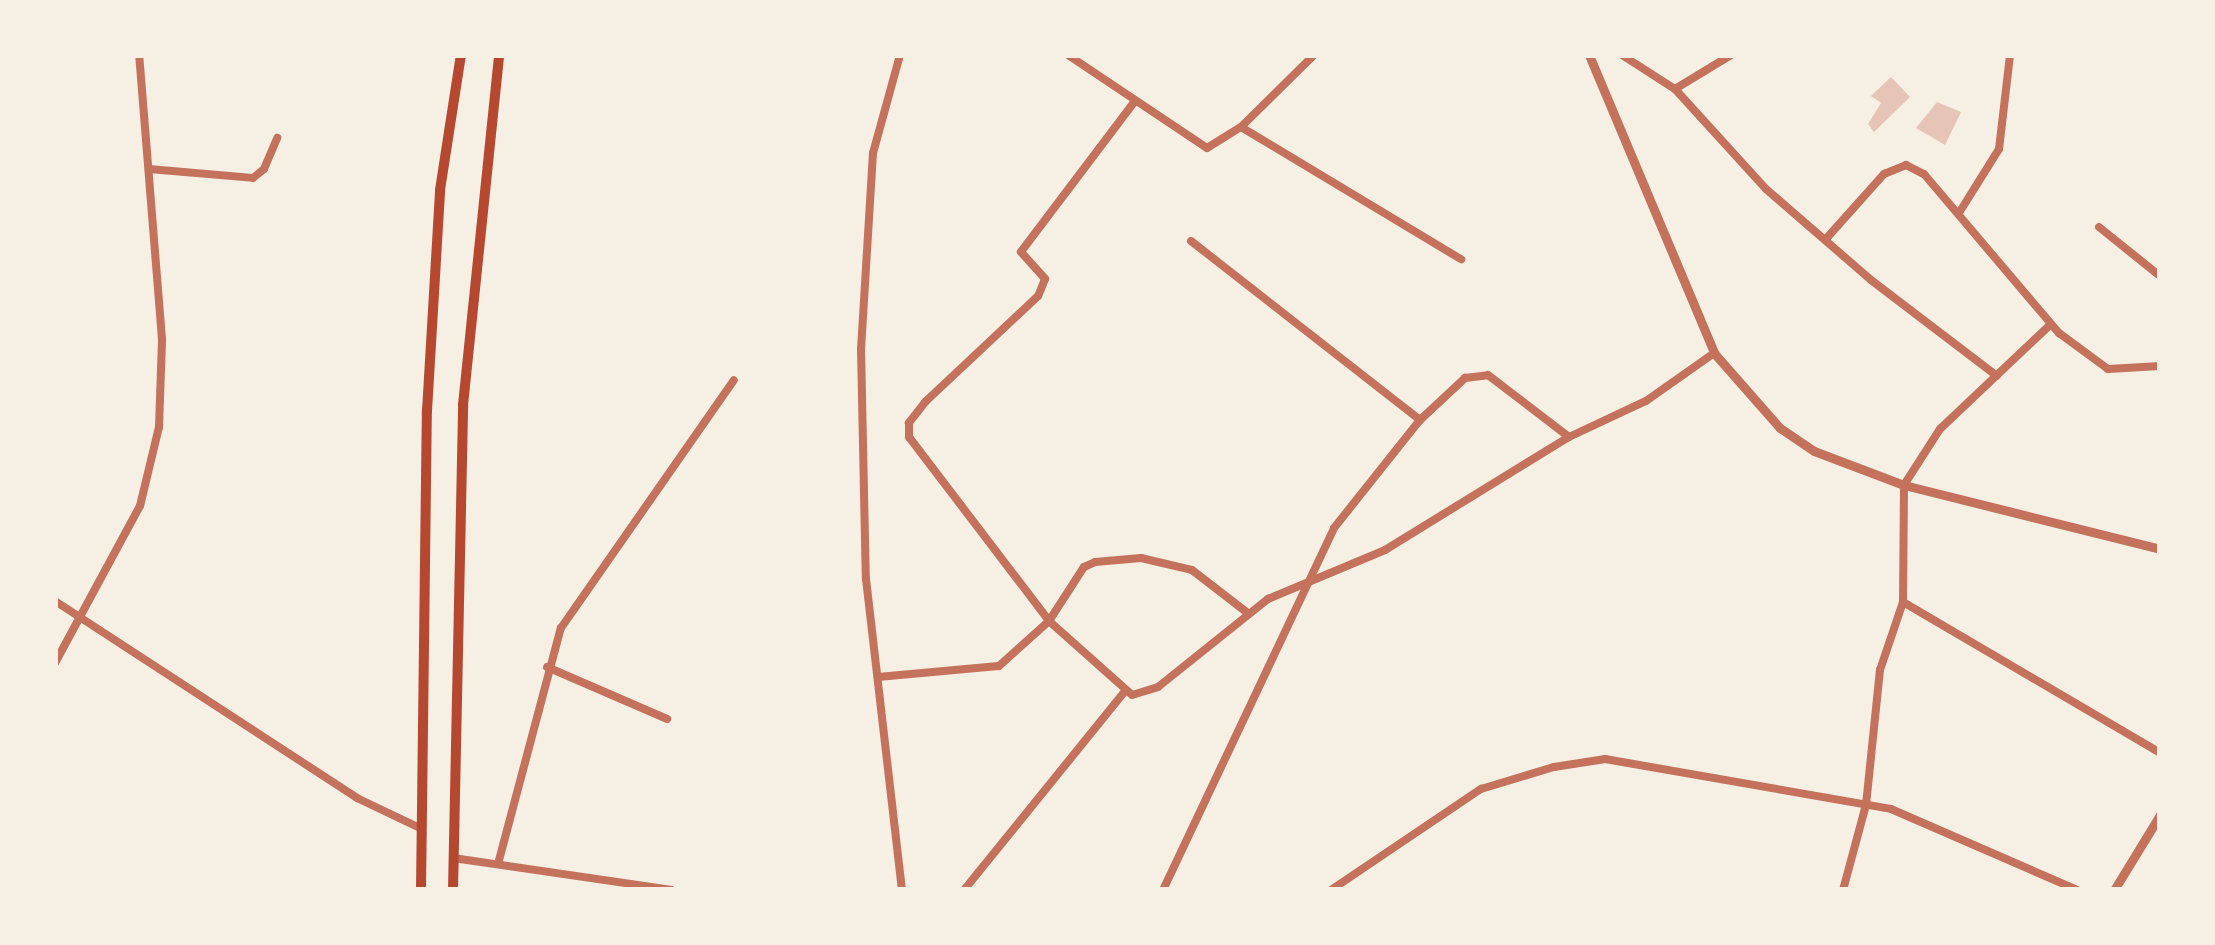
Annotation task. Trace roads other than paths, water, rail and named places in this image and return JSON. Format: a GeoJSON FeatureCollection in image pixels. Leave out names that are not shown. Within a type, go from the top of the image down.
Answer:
{"type":"FeatureCollection","features":[{"type":"Feature","properties":{"kind":"main road"},"geometry":{"type":"LineString","coordinates":[[421,890],[426,411],[440,190],[461,55]]}},
{"type":"Feature","properties":{"kind":"main road"},"geometry":{"type":"LineString","coordinates":[[453,890],[463,405],[500,55]]}},
{"type":"Feature","properties":{"kind":"street"},"geometry":{"type":"LineString","coordinates":[[55,663],[140,506],[159,428],[162,338],[139,55]]}},
{"type":"Feature","properties":{"kind":"street"},"geometry":{"type":"LineString","coordinates":[[900,55],[873,153],[861,349],[866,578],[902,890]]}},
{"type":"Feature","properties":{"kind":"street"},"geometry":{"type":"LineString","coordinates":[[1074,57],[1206,148],[1241,126],[1314,55]]}},
{"type":"Feature","properties":{"kind":"street"},"geometry":{"type":"LineString","coordinates":[[1589,55],[1714,353],[1747,397],[1814,452],[1904,485],[2160,549]]}},
{"type":"Feature","properties":{"kind":"street"},"geometry":{"type":"LineString","coordinates":[[1622,55],[1674,89],[1766,189],[1825,240],[1997,376]]}},
{"type":"Feature","properties":{"kind":"street"},"geometry":{"type":"LineString","coordinates":[[1674,89],[1731,55]]}},
{"type":"Feature","properties":{"kind":"street"},"geometry":{"type":"LineString","coordinates":[[1959,213],[1999,149],[2010,55]]}},
{"type":"Feature","properties":{"kind":"street"},"geometry":{"type":"LineString","coordinates":[[1135,101],[1021,252],[1045,279],[1038,296],[909,423],[918,454],[1050,621],[1125,691],[1142,694],[1158,687],[1249,614],[1311,578],[1385,550],[1570,437],[1646,401],[1714,353]]}},
{"type":"Feature","properties":{"kind":"street"},"geometry":{"type":"LineString","coordinates":[[1241,126],[1461,259]]}},
{"type":"Feature","properties":{"kind":"street"},"geometry":{"type":"LineString","coordinates":[[148,169],[253,178],[264,169],[277,138]]}},
{"type":"Feature","properties":{"kind":"street"},"geometry":{"type":"LineString","coordinates":[[1825,240],[1894,166],[1924,174],[2050,324],[2108,368],[2160,366]]}},
{"type":"Feature","properties":{"kind":"street"},"geometry":{"type":"LineString","coordinates":[[2099,227],[2160,276]]}},
{"type":"Feature","properties":{"kind":"street"},"geometry":{"type":"LineString","coordinates":[[1191,241],[1420,420]]}},
{"type":"Feature","properties":{"kind":"street"},"geometry":{"type":"LineString","coordinates":[[1842,890],[1866,805],[1880,670],[1903,602],[1904,485],[1940,429],[2050,324]]}},
{"type":"Feature","properties":{"kind":"street"},"geometry":{"type":"LineString","coordinates":[[1164,890],[1334,528],[1420,420],[1465,378],[1488,376],[1570,437]]}},
{"type":"Feature","properties":{"kind":"street"},"geometry":{"type":"LineString","coordinates":[[498,864],[547,668],[561,628],[734,380]]}},
{"type":"Feature","properties":{"kind":"street"},"geometry":{"type":"LineString","coordinates":[[878,677],[999,666],[1050,621],[1084,567],[1112,559],[1192,570],[1249,614]]}},
{"type":"Feature","properties":{"kind":"street"},"geometry":{"type":"LineString","coordinates":[[55,600],[84,614],[316,772],[422,829]]}},
{"type":"Feature","properties":{"kind":"street"},"geometry":{"type":"LineString","coordinates":[[1903,602],[2160,753]]}},
{"type":"Feature","properties":{"kind":"street"},"geometry":{"type":"LineString","coordinates":[[547,668],[668,719]]}},
{"type":"Feature","properties":{"kind":"street"},"geometry":{"type":"LineString","coordinates":[[964,890],[1125,691]]}},
{"type":"Feature","properties":{"kind":"street"},"geometry":{"type":"LineString","coordinates":[[1331,890],[1481,790],[1578,762],[1656,764],[1866,805],[1908,816],[2076,890]]}},
{"type":"Feature","properties":{"kind":"street"},"geometry":{"type":"LineString","coordinates":[[2114,890],[2160,815]]}},
{"type":"Feature","properties":{"kind":"street"},"geometry":{"type":"LineString","coordinates":[[453,858],[672,890]]}}]}
